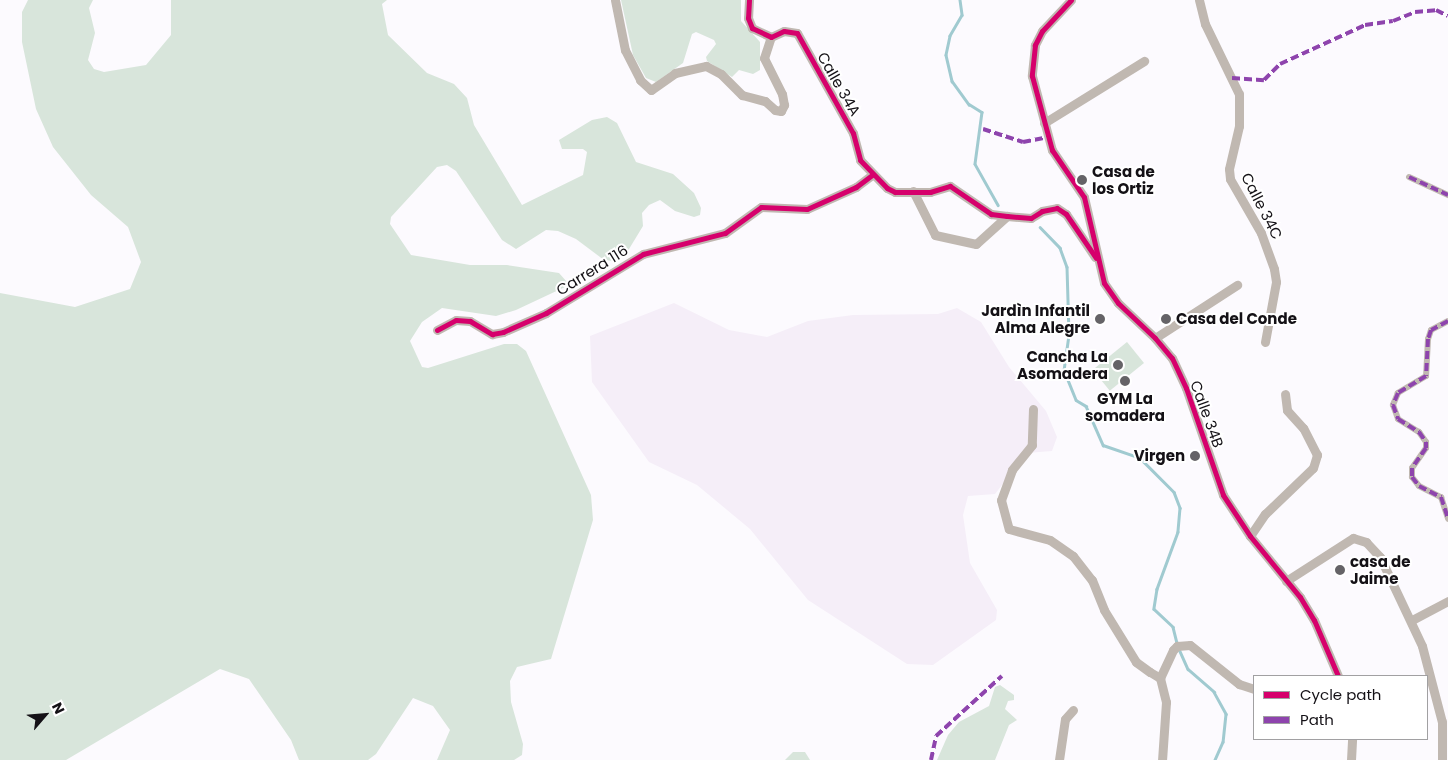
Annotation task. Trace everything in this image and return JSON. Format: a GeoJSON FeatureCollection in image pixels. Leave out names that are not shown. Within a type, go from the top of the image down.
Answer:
{"type":"FeatureCollection","features":[{"type":"Feature","properties":{"kind":"street"},"geometry":{"type":"LineString","coordinates":[[615,0],[625,50],[640,80],[651,90],[675,73],[706,66],[721,74],[742,96],[765,101],[775,110],[781,111],[784,105],[782,94],[764,58],[771,37],[752,28],[748,18],[749,0]]}},
{"type":"Feature","properties":{"kind":"street","name":"Calle 34B"},"geometry":{"type":"LineString","coordinates":[[1071,0],[1042,31],[1034,52],[1032,76],[1052,150],[1084,197],[1092,220],[1097,260],[1104,283],[1118,303],[1155,338],[1172,358],[1186,388],[1223,495],[1250,536],[1314,620],[1338,675]]}},
{"type":"Feature","properties":{"kind":"street","name":"Calle 34C"},"geometry":{"type":"LineString","coordinates":[[1199,0],[1204,24],[1239,94],[1239,126],[1229,169],[1230,179],[1261,233],[1274,269],[1276,282],[1265,342]]}},
{"type":"Feature","properties":{"kind":"street","name":"Calle 34A"},"geometry":{"type":"LineString","coordinates":[[771,37],[784,31],[798,33],[853,133],[860,160],[872,175],[895,192],[930,192],[950,186],[991,214],[1007,216],[1031,218],[1042,211],[1057,208],[1066,214],[1097,260]]}},
{"type":"Feature","properties":{"kind":"street"},"geometry":{"type":"LineString","coordinates":[[1044,123],[1144,61]]}},
{"type":"Feature","properties":{"kind":"street","name":"Carrera 116"},"geometry":{"type":"LineString","coordinates":[[437,330],[456,320],[470,321],[492,334],[504,332],[546,313],[643,254],[726,233],[761,207],[807,209],[856,187],[872,175]]}},
{"type":"Feature","properties":{"kind":"street"},"geometry":{"type":"LineString","coordinates":[[1409,177],[1448,195]]}},
{"type":"Feature","properties":{"kind":"street"},"geometry":{"type":"LineString","coordinates":[[913,191],[935,235],[976,244],[1007,216]]}},
{"type":"Feature","properties":{"kind":"street"},"geometry":{"type":"LineString","coordinates":[[1155,338],[1237,285]]}},
{"type":"Feature","properties":{"kind":"street"},"geometry":{"type":"LineString","coordinates":[[1448,321],[1431,330],[1428,339],[1426,376],[1398,393],[1393,405],[1398,419],[1419,432],[1426,442],[1426,448],[1412,468],[1412,477],[1419,486],[1441,497],[1448,519]]}},
{"type":"Feature","properties":{"kind":"street"},"geometry":{"type":"LineString","coordinates":[[1250,536],[1265,514],[1314,468],[1317,455],[1304,428],[1287,410],[1284,394]]}},
{"type":"Feature","properties":{"kind":"street"},"geometry":{"type":"LineString","coordinates":[[1033,409],[1032,445],[1012,470],[1001,500],[1009,529],[1050,540],[1073,556],[1092,580],[1104,610],[1136,662],[1160,678]]}},
{"type":"Feature","properties":{"kind":"street"},"geometry":{"type":"LineString","coordinates":[[1286,581],[1353,538],[1366,542],[1380,556],[1412,620],[1445,724],[1442,760]]}},
{"type":"Feature","properties":{"kind":"street"},"geometry":{"type":"LineString","coordinates":[[1412,620],[1448,601]]}},
{"type":"Feature","properties":{"kind":"street"},"geometry":{"type":"LineString","coordinates":[[1162,760],[1166,702],[1160,678],[1173,650],[1177,646],[1190,645],[1199,650],[1239,684],[1253,689]]}},
{"type":"Feature","properties":{"kind":"street"},"geometry":{"type":"LineString","coordinates":[[1059,760],[1065,719],[1073,710]]}},
{"type":"Feature","properties":{"kind":"street"},"geometry":{"type":"LineString","coordinates":[[1350,760],[1352,740]]}},
{"type":"Feature","properties":{"kind":"shaded area"},"geometry":{"type":"Polygon","coordinates":[[[28,0],[93,0],[89,8],[95,33],[88,60],[94,69],[104,72],[146,65],[171,35],[171,0],[387,0],[382,4],[388,35],[427,73],[454,84],[467,98],[474,125],[522,205],[583,175],[587,152],[583,149],[562,149],[559,140],[592,120],[607,117],[617,123],[636,162],[673,174],[694,193],[701,208],[700,215],[694,217],[675,211],[660,200],[649,205],[642,213],[643,226],[626,254],[613,261],[604,260],[576,239],[558,231],[546,230],[516,249],[502,240],[456,171],[447,165],[437,167],[391,217],[390,224],[411,255],[470,265],[507,265],[559,273],[567,282],[565,287],[516,310],[496,316],[442,308],[422,322],[410,341],[422,367],[428,368],[504,344],[517,344],[526,351],[591,495],[593,520],[551,659],[517,667],[510,681],[511,702],[523,744],[522,755],[514,760],[437,760],[450,730],[433,706],[413,698],[376,754],[368,760],[299,760],[291,740],[249,679],[220,669],[66,760],[0,760],[0,293],[75,307],[130,289],[141,262],[128,227],[91,195],[53,147],[36,109],[22,42],[22,12],[28,0]]]}},
{"type":"Feature","properties":{"kind":"shaded area"},"geometry":{"type":"Polygon","coordinates":[[[621,0],[741,0],[741,21],[760,42],[760,70],[753,74],[739,70],[732,77],[707,61],[706,57],[716,44],[714,40],[696,32],[692,34],[683,63],[656,82],[646,78],[633,55],[621,0]]]}},
{"type":"Feature","properties":{"kind":"shaded area"},"geometry":{"type":"Polygon","coordinates":[[[674,303],[729,330],[767,337],[808,321],[853,315],[938,314],[957,308],[981,322],[1009,367],[1046,411],[1057,437],[1052,451],[1027,453],[995,494],[968,496],[963,515],[970,563],[997,610],[996,620],[933,665],[907,664],[808,600],[750,529],[697,485],[649,462],[592,382],[590,336],[674,303]]]}},
{"type":"Feature","properties":{"kind":"shaded area","name":"Cancha La Asomadera"},"geometry":{"type":"Polygon","coordinates":[[[1127,342],[1144,363],[1110,391],[1093,370],[1127,342]]]}},
{"type":"Feature","properties":{"kind":"shaded area"},"geometry":{"type":"Polygon","coordinates":[[[1000,685],[1014,695],[1014,700],[1008,701],[1005,709],[1017,720],[1009,725],[995,760],[937,760],[948,735],[959,722],[989,706],[995,687],[1000,685]]]}},
{"type":"Feature","properties":{"kind":"shaded area"},"geometry":{"type":"Polygon","coordinates":[[[793,752],[805,752],[810,760],[785,760],[793,752]]]}},
{"type":"Feature","properties":{"kind":"waterway"},"geometry":{"type":"LineString","coordinates":[[960,0],[962,15],[950,36],[946,55],[952,81],[969,104],[982,112],[975,164],[998,205]]}},
{"type":"Feature","properties":{"kind":"waterway"},"geometry":{"type":"LineString","coordinates":[[1040,227],[1060,248],[1067,267],[1069,335],[1064,370],[1076,400],[1086,406],[1103,445],[1140,458],[1174,492],[1180,508],[1178,532],[1157,589],[1154,609],[1173,627],[1177,643]]}},
{"type":"Feature","properties":{"kind":"waterway"},"geometry":{"type":"LineString","coordinates":[[1179,649],[1188,669],[1214,692],[1226,714],[1223,742],[1215,760]]}},
{"type":"Feature","properties":{"kind":"marked path"},"geometry":{"type":"LineString","coordinates":[[1232,78],[1264,80],[1280,64],[1365,25],[1393,21],[1415,12],[1436,10],[1448,16]]}},
{"type":"Feature","properties":{"kind":"marked path"},"geometry":{"type":"LineString","coordinates":[[983,129],[1023,142],[1048,137]]}},
{"type":"Feature","properties":{"kind":"marked path"},"geometry":{"type":"LineString","coordinates":[[1409,177],[1448,195]]}},
{"type":"Feature","properties":{"kind":"marked path"},"geometry":{"type":"LineString","coordinates":[[1448,321],[1431,330],[1428,339],[1426,376],[1398,393],[1393,405],[1398,419],[1419,432],[1426,442],[1426,448],[1412,468],[1412,477],[1419,486],[1441,497],[1448,519]]}},
{"type":"Feature","properties":{"kind":"marked path"},"geometry":{"type":"LineString","coordinates":[[931,760],[936,736],[1002,676]]}},
{"type":"Feature","properties":{"kind":"cycle path"},"geometry":{"type":"LineString","coordinates":[[749,0],[748,18],[752,28],[771,37],[784,31],[797,33],[853,133],[860,160],[887,188],[895,192],[930,192],[950,186],[991,214],[1007,216],[1031,218],[1042,211],[1057,208],[1066,214],[1096,258]]}},
{"type":"Feature","properties":{"kind":"cycle path"},"geometry":{"type":"LineString","coordinates":[[1071,0],[1042,31],[1035,45],[1032,76],[1052,150],[1084,197],[1104,283],[1118,303],[1155,338],[1172,358],[1186,388],[1223,495],[1250,536],[1300,597],[1314,620],[1338,675]]}},
{"type":"Feature","properties":{"kind":"cycle path"},"geometry":{"type":"LineString","coordinates":[[437,330],[456,320],[470,321],[492,334],[503,332],[546,313],[643,254],[725,233],[761,207],[807,209],[856,187],[872,175]]}},
{"type":"Feature","properties":{"kind":"place","name":"Casa de los Ortiz"},"geometry":{"type":"Point","coordinates":[1082,180]}},
{"type":"Feature","properties":{"kind":"place","name":"Jardìn Infantil Alma Alegre"},"geometry":{"type":"Point","coordinates":[1100,319]}},
{"type":"Feature","properties":{"kind":"place","name":"Casa del Conde"},"geometry":{"type":"Point","coordinates":[1166,319]}},
{"type":"Feature","properties":{"kind":"place","name":"Cancha La Asomadera"},"geometry":{"type":"Point","coordinates":[1118,365]}},
{"type":"Feature","properties":{"kind":"place","name":"GYM La somadera"},"geometry":{"type":"Point","coordinates":[1125,381]}},
{"type":"Feature","properties":{"kind":"place","name":"Virgen"},"geometry":{"type":"Point","coordinates":[1195,456]}},
{"type":"Feature","properties":{"kind":"place","name":"casa de Jaime"},"geometry":{"type":"Point","coordinates":[1340,570]}}]}
